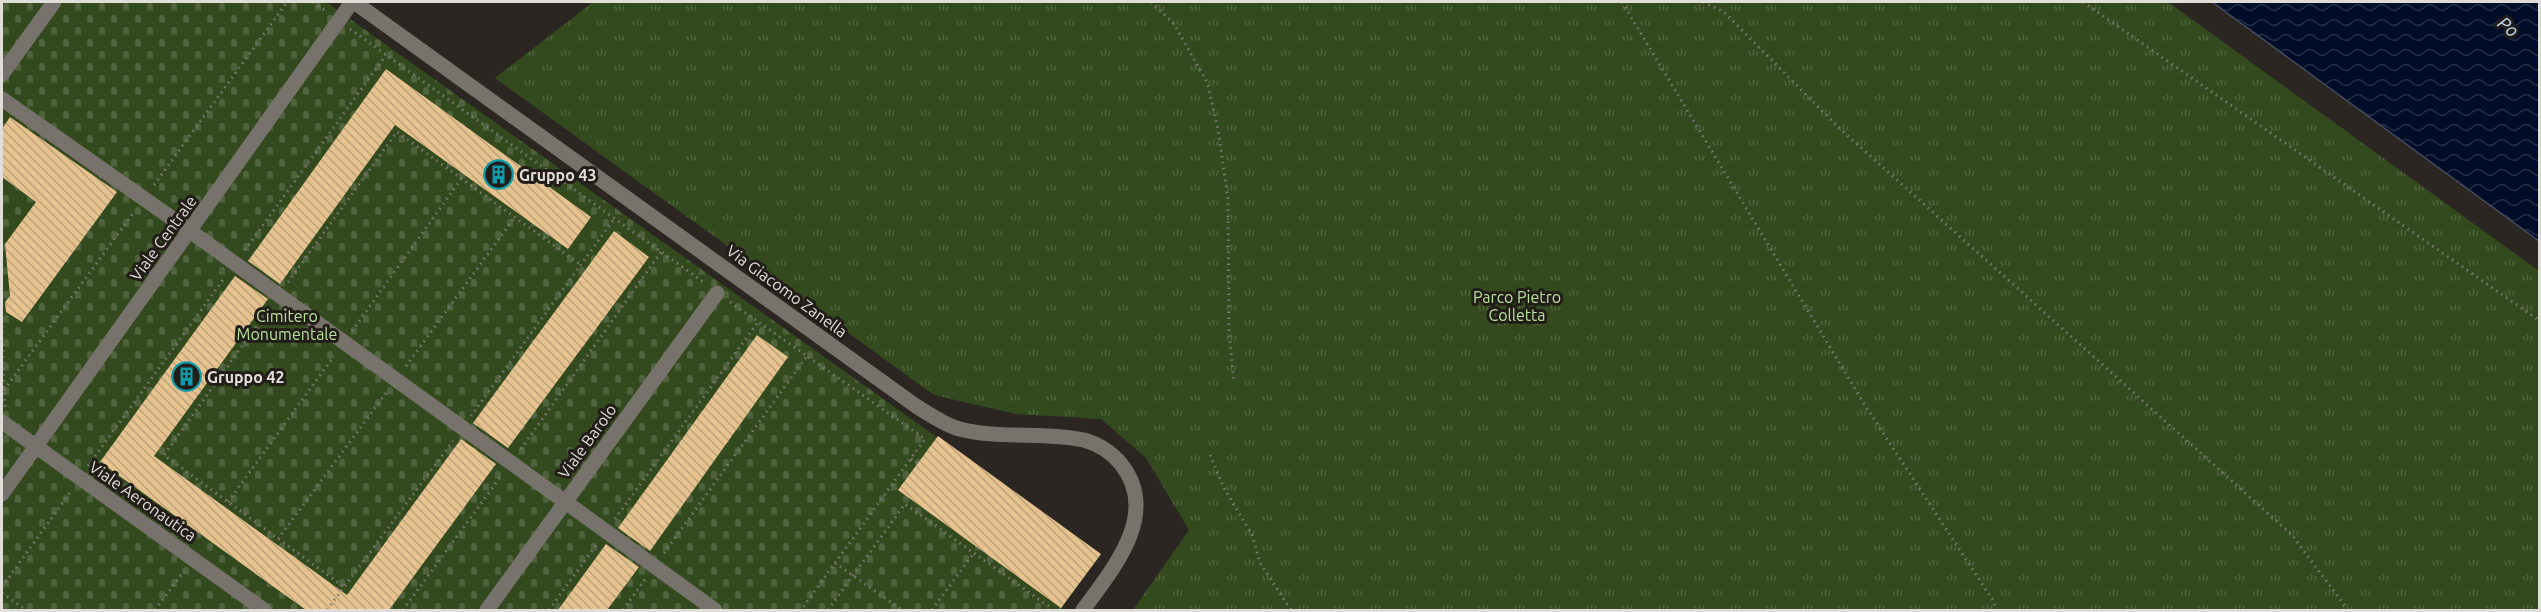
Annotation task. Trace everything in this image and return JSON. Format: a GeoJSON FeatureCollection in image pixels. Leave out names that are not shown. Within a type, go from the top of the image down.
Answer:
{"type":"FeatureCollection","features":[{"type":"Feature","properties":{"kind":"street"},"geometry":{"type":"LineString","coordinates":[[2,75],[54,2]]}},
{"type":"Feature","properties":{"kind":"street","name":"Viale Centrale"},"geometry":{"type":"LineString","coordinates":[[2,494],[353,2]]}},
{"type":"Feature","properties":{"kind":"street","name":"Via Giacomo Zanella"},"geometry":{"type":"LineString","coordinates":[[353,2],[943,423],[974,432],[1086,441],[1116,458],[1128,472],[1137,509],[1127,546],[1083,610]]}},
{"type":"Feature","properties":{"kind":"street"},"geometry":{"type":"LineString","coordinates":[[2,99],[566,500],[715,610]]}},
{"type":"Feature","properties":{"kind":"street","name":"Viale Barolo"},"geometry":{"type":"LineString","coordinates":[[487,610],[717,292]]}},
{"type":"Feature","properties":{"kind":"street","name":"Viale Aeronautica"},"geometry":{"type":"LineString","coordinates":[[2,422],[264,610]]}},
{"type":"Feature","properties":{"kind":"path"},"geometry":{"type":"LineString","coordinates":[[313,2],[758,322],[926,439],[801,610]]}},
{"type":"Feature","properties":{"kind":"path"},"geometry":{"type":"LineString","coordinates":[[1151,2],[1174,24],[1208,82],[1218,129],[1228,199],[1230,332],[1234,382]]}},
{"type":"Feature","properties":{"kind":"path"},"geometry":{"type":"LineString","coordinates":[[1622,2],[1866,407],[1994,602],[1996,610]]}},
{"type":"Feature","properties":{"kind":"path"},"geometry":{"type":"LineString","coordinates":[[1703,2],[1724,12],[1838,127],[2292,535],[2348,610]]}},
{"type":"Feature","properties":{"kind":"path"},"geometry":{"type":"LineString","coordinates":[[2083,2],[2540,321]]}},
{"type":"Feature","properties":{"kind":"path"},"geometry":{"type":"LineString","coordinates":[[2,587],[386,55]]}},
{"type":"Feature","properties":{"kind":"path"},"geometry":{"type":"LineString","coordinates":[[403,610],[661,252]]}},
{"type":"Feature","properties":{"kind":"path"},"geometry":{"type":"LineString","coordinates":[[549,610],[758,322]]}},
{"type":"Feature","properties":{"kind":"path"},"geometry":{"type":"LineString","coordinates":[[2,326],[4,390]]}},
{"type":"Feature","properties":{"kind":"path"},"geometry":{"type":"LineString","coordinates":[[622,610],[807,356]]}},
{"type":"Feature","properties":{"kind":"path"},"geometry":{"type":"LineString","coordinates":[[1210,455],[1224,488],[1252,535],[1260,563],[1291,610]]}},
{"type":"Feature","properties":{"kind":"path"},"geometry":{"type":"LineString","coordinates":[[911,459],[918,463]]}},
{"type":"Feature","properties":{"kind":"path"},"geometry":{"type":"LineString","coordinates":[[828,610],[905,504],[1050,608],[1049,610]]}},
{"type":"Feature","properties":{"kind":"path"},"geometry":{"type":"LineString","coordinates":[[932,610],[974,553]]}},
{"type":"Feature","properties":{"kind":"path"},"geometry":{"type":"LineString","coordinates":[[155,610],[193,559]]}},
{"type":"Feature","properties":{"kind":"path"},"geometry":{"type":"LineString","coordinates":[[835,563],[902,610]]}},
{"type":"Feature","properties":{"kind":"path"},"geometry":{"type":"LineString","coordinates":[[2,593],[26,610]]}},
{"type":"Feature","properties":{"kind":"green space","name":"Cimitero Monumentale"},"geometry":{"type":"Polygon","coordinates":[[[2,2],[326,2],[1101,554],[1060,610],[2,610],[2,2]]]}},
{"type":"Feature","properties":{"kind":"green space","name":"Parco Pietro Colletta"},"geometry":{"type":"Polygon","coordinates":[[[593,2],[2168,2],[2539,271],[2539,610],[1133,610],[1189,530],[1146,458],[1101,419],[1016,414],[934,395],[495,78],[593,2]]]}},
{"type":"Feature","properties":{"kind":"water","name":"Po"},"geometry":{"type":"Polygon","coordinates":[[[2212,2],[2539,2],[2539,241],[2212,2]]]}},
{"type":"Feature","properties":{"kind":"building","name":"Gruppo 43"},"geometry":{"type":"Polygon","coordinates":[[[386,69],[591,217],[568,249],[395,125],[280,284],[248,261],[386,69]]]}},
{"type":"Feature","properties":{"kind":"building"},"geometry":{"type":"Polygon","coordinates":[[[10,117],[117,192],[22,322],[6,312],[5,302],[10,296],[5,244],[36,202],[2,177],[2,129],[10,117]]]}},
{"type":"Feature","properties":{"kind":"building"},"geometry":{"type":"Polygon","coordinates":[[[614,231],[649,257],[508,448],[473,423],[614,231]]]}},
{"type":"Feature","properties":{"kind":"building","name":"Gruppo 42"},"geometry":{"type":"Polygon","coordinates":[[[235,276],[268,299],[154,456],[347,595],[461,439],[496,464],[389,610],[306,610],[100,462],[235,276]]]}},
{"type":"Feature","properties":{"kind":"building"},"geometry":{"type":"Polygon","coordinates":[[[757,335],[788,357],[650,551],[618,528],[757,335]]]}},
{"type":"Feature","properties":{"kind":"building"},"geometry":{"type":"Polygon","coordinates":[[[938,436],[1101,554],[1061,608],[898,490],[938,436]]]}},
{"type":"Feature","properties":{"kind":"building"},"geometry":{"type":"Polygon","coordinates":[[[606,544],[639,567],[607,610],[558,610],[606,544]]]}},
{"type":"Feature","properties":{"kind":"place","name":"Gruppo 43"},"geometry":{"type":"Point","coordinates":[498,175]}},
{"type":"Feature","properties":{"kind":"place","name":"Gruppo 42"},"geometry":{"type":"Point","coordinates":[186,377]}}]}
